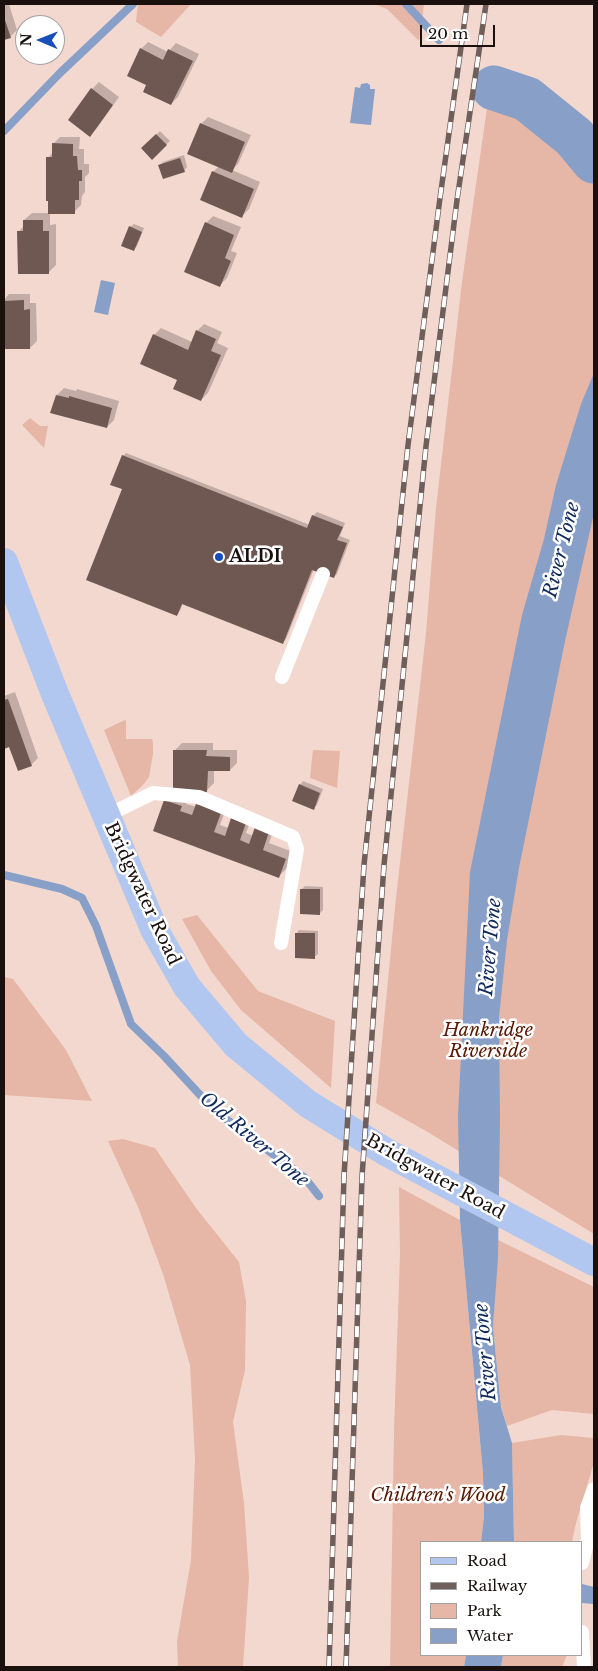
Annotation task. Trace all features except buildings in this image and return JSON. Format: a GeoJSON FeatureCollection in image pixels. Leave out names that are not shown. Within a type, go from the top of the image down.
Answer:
{"type":"FeatureCollection","features":[{"type":"Feature","properties":{"kind":"main road","name":"Bridgwater Road"},"geometry":{"type":"LineString","coordinates":[[4,562],[55,694],[154,929],[187,987],[236,1045],[308,1104],[393,1156],[594,1262]]}},
{"type":"Feature","properties":{"kind":"lane"},"geometry":{"type":"LineString","coordinates":[[282,677],[323,574]]}},
{"type":"Feature","properties":{"kind":"lane"},"geometry":{"type":"LineString","coordinates":[[106,816],[153,793],[198,797],[292,837],[297,849],[281,943]]}},
{"type":"Feature","properties":{"kind":"lane"},"geometry":{"type":"LineString","coordinates":[[583,1559],[588,1539],[587,1508],[594,1489]]}},
{"type":"Feature","properties":{"kind":"lane"},"geometry":{"type":"LineString","coordinates":[[583,1650],[584,1667]]}},
{"type":"Feature","properties":{"kind":"green space"},"geometry":{"type":"Polygon","coordinates":[[[138,4],[191,4],[161,37],[136,22],[138,4]]]}},
{"type":"Feature","properties":{"kind":"green space"},"geometry":{"type":"Polygon","coordinates":[[[374,4],[424,4],[419,41],[387,9],[374,4]]]}},
{"type":"Feature","properties":{"kind":"green space","name":"Hankridge Riverside"},"geometry":{"type":"Polygon","coordinates":[[[520,82],[543,88],[594,151],[594,1234],[426,1131],[376,1103],[396,898],[426,633],[436,508],[462,282],[489,94],[520,82]]]}},
{"type":"Feature","properties":{"kind":"green space"},"geometry":{"type":"Polygon","coordinates":[[[30,418],[40,426],[48,426],[44,448],[22,425],[30,418]]]}},
{"type":"Feature","properties":{"kind":"green space"},"geometry":{"type":"Polygon","coordinates":[[[125,720],[126,739],[152,739],[153,742],[149,777],[131,796],[104,730],[125,720]]]}},
{"type":"Feature","properties":{"kind":"green space"},"geometry":{"type":"Polygon","coordinates":[[[313,750],[340,751],[337,788],[310,778],[313,750]]]}},
{"type":"Feature","properties":{"kind":"green space"},"geometry":{"type":"Polygon","coordinates":[[[197,915],[258,991],[335,1021],[331,1088],[241,1010],[211,971],[182,919],[197,915]]]}},
{"type":"Feature","properties":{"kind":"green space"},"geometry":{"type":"Polygon","coordinates":[[[4,977],[13,979],[66,1050],[92,1101],[4,1095],[4,977]]]}},
{"type":"Feature","properties":{"kind":"green space"},"geometry":{"type":"Polygon","coordinates":[[[123,1139],[155,1148],[196,1208],[239,1262],[246,1301],[245,1370],[233,1422],[244,1503],[249,1578],[243,1667],[178,1667],[177,1641],[191,1560],[195,1459],[190,1365],[163,1274],[138,1207],[108,1141],[123,1139]]]}},
{"type":"Feature","properties":{"kind":"green space","name":"Children's Wood"},"geometry":{"type":"Polygon","coordinates":[[[399,1187],[460,1220],[483,1473],[484,1517],[481,1541],[420,1541],[420,1656],[466,1656],[464,1667],[390,1667],[394,1431],[400,1254],[399,1187]]]}},
{"type":"Feature","properties":{"kind":"green space"},"geometry":{"type":"Polygon","coordinates":[[[498,1240],[594,1287],[594,1414],[552,1410],[507,1426],[501,1406],[493,1327],[498,1240]]]}},
{"type":"Feature","properties":{"kind":"green space"},"geometry":{"type":"Polygon","coordinates":[[[561,1435],[594,1438],[594,1462],[572,1541],[514,1541],[512,1443],[561,1435]]]}},
{"type":"Feature","properties":{"kind":"green space"},"geometry":{"type":"Polygon","coordinates":[[[503,1656],[567,1656],[562,1667],[501,1667],[503,1656]]]}},
{"type":"Feature","properties":{"kind":"water"},"geometry":{"type":"Polygon","coordinates":[[[367,83],[370,85],[370,89],[375,89],[371,125],[350,123],[355,87],[360,88],[361,84],[367,83]]]}},
{"type":"Feature","properties":{"kind":"water"},"geometry":{"type":"Polygon","coordinates":[[[101,280],[115,283],[108,315],[94,312],[101,280]]]}},
{"type":"Feature","properties":{"kind":"water","name":"River Tone"},"geometry":{"type":"Polygon","coordinates":[[[594,373],[594,513],[565,641],[519,868],[507,940],[499,1017],[498,1258],[493,1327],[501,1407],[512,1443],[514,1541],[481,1541],[484,1517],[483,1473],[460,1220],[458,1116],[470,872],[522,615],[544,539],[556,485],[581,404],[594,373]]]}},
{"type":"Feature","properties":{"kind":"water"},"geometry":{"type":"Polygon","coordinates":[[[583,1584],[594,1587],[594,1604],[583,1603],[583,1584]]]}},
{"type":"Feature","properties":{"kind":"water"},"geometry":{"type":"Polygon","coordinates":[[[466,1656],[503,1656],[501,1667],[464,1667],[466,1656]]]}},
{"type":"Feature","properties":{"kind":"waterway","name":"Old River Tone"},"geometry":{"type":"LineString","coordinates":[[4,131],[60,73],[133,4]]}},
{"type":"Feature","properties":{"kind":"waterway","name":"Old River Tone"},"geometry":{"type":"LineString","coordinates":[[406,4],[439,40]]}},
{"type":"Feature","properties":{"kind":"waterway","name":"Old River Tone"},"geometry":{"type":"LineString","coordinates":[[494,88],[527,99],[574,137],[594,161]]}},
{"type":"Feature","properties":{"kind":"waterway","name":"Old River Tone"},"geometry":{"type":"LineString","coordinates":[[4,875],[62,889],[82,898],[96,926],[131,1024],[164,1056],[214,1110],[305,1178],[319,1196]]}},
{"type":"Feature","properties":{"kind":"railway"},"geometry":{"type":"LineString","coordinates":[[329,1667],[344,1176],[364,865],[408,445],[467,4]]}},
{"type":"Feature","properties":{"kind":"railway"},"geometry":{"type":"LineString","coordinates":[[346,1667],[362,1177],[384,865],[426,446],[457,200],[486,4]]}},
{"type":"Feature","properties":{"kind":"place","name":"ALDI"},"geometry":{"type":"Point","coordinates":[219,557]}}]}
